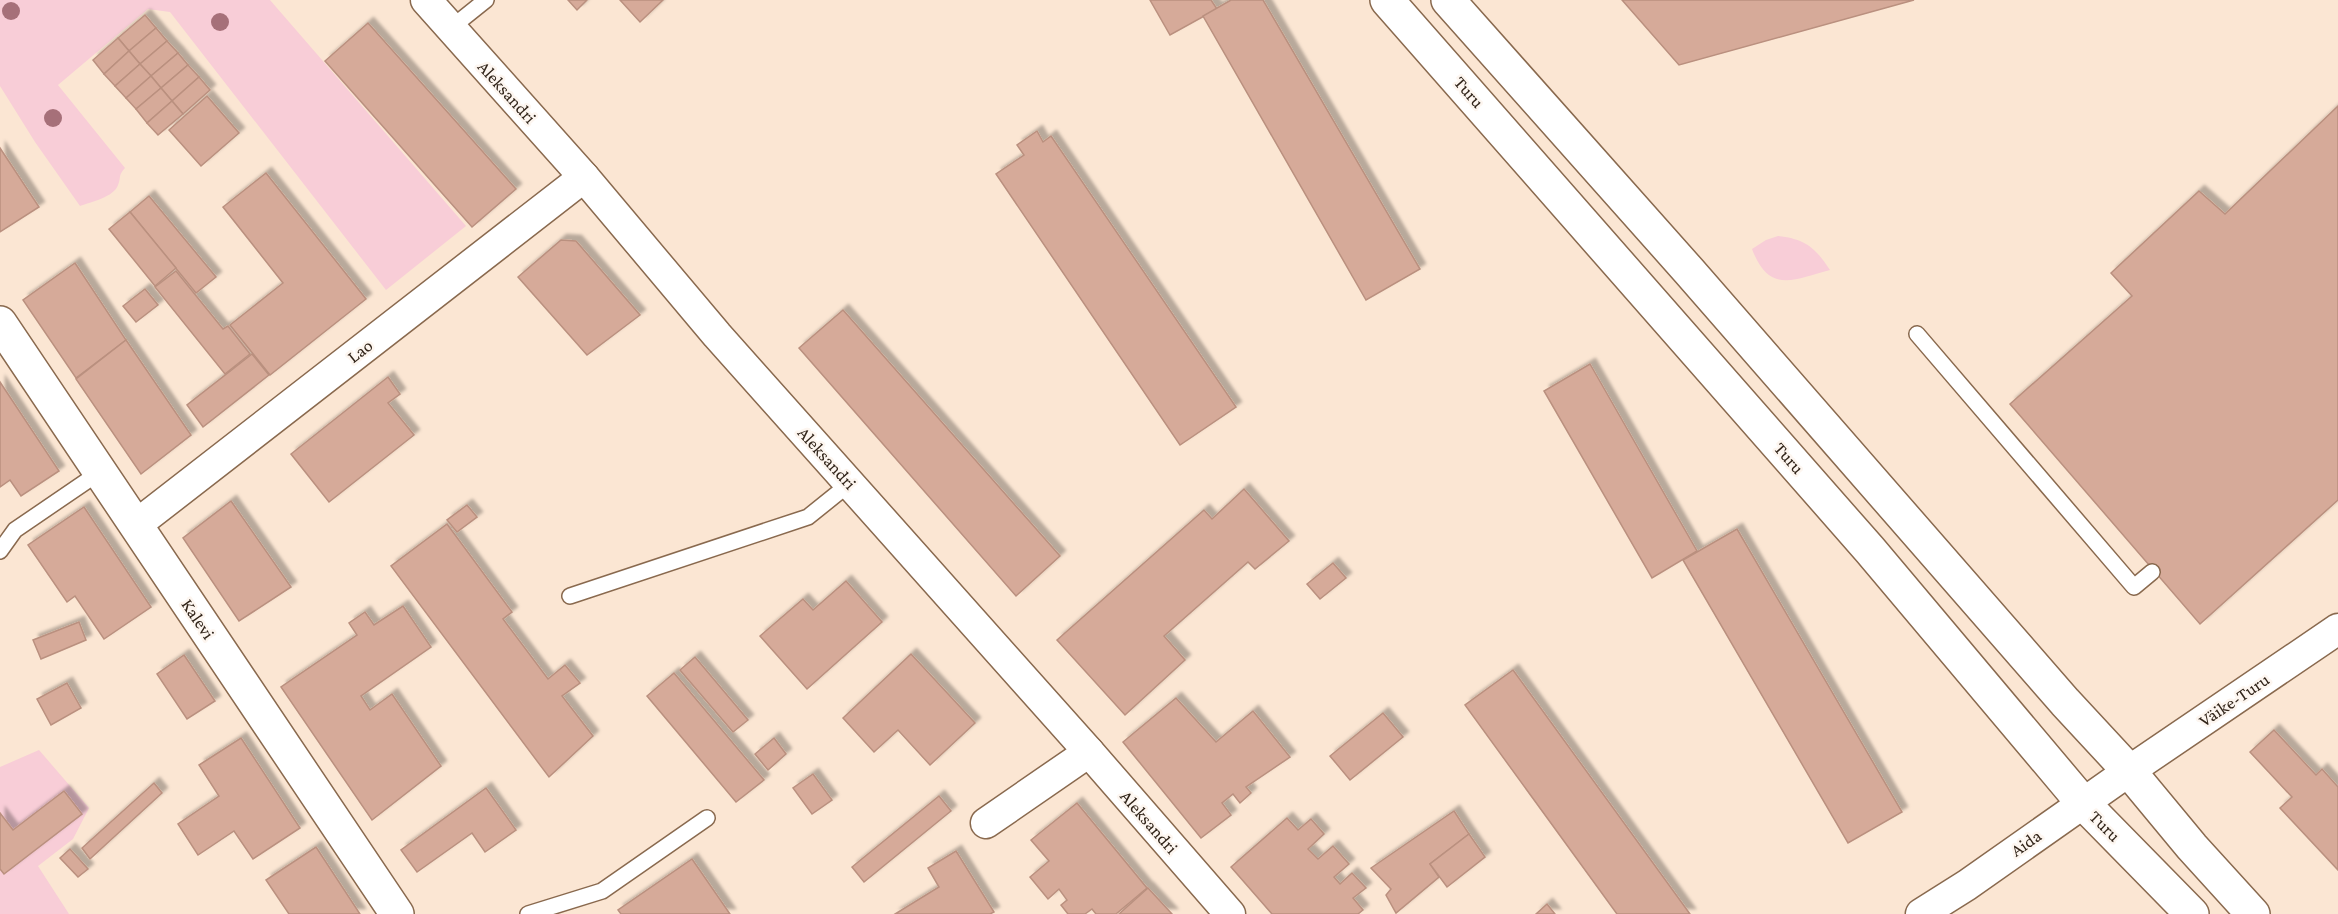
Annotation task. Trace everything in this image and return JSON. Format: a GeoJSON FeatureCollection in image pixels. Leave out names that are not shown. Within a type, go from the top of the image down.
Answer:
{"type":"FeatureCollection","features":[{"type":"Feature","properties":{"kind":"main road","name":"Turu"},"geometry":{"type":"LineString","coordinates":[[1387,0],[1846,524],[2083,803],[2192,914]]}},
{"type":"Feature","properties":{"kind":"main road"},"geometry":{"type":"LineString","coordinates":[[1448,0],[2253,914]]}},
{"type":"Feature","properties":{"kind":"main road","name":"Kalevi"},"geometry":{"type":"LineString","coordinates":[[0,323],[397,914]]}},
{"type":"Feature","properties":{"kind":"street","name":"Aleksandri"},"geometry":{"type":"LineString","coordinates":[[426,0],[584,177],[717,334],[1230,914]]}},
{"type":"Feature","properties":{"kind":"street","name":"Lao"},"geometry":{"type":"LineString","coordinates":[[136,525],[584,177]]}},
{"type":"Feature","properties":{"kind":"street","name":"Väike-Turu"},"geometry":{"type":"LineString","coordinates":[[2129,771],[2338,629]]}},
{"type":"Feature","properties":{"kind":"street"},"geometry":{"type":"LineString","coordinates":[[986,823],[1089,752]]}},
{"type":"Feature","properties":{"kind":"street","name":"Aida"},"geometry":{"type":"LineString","coordinates":[[1921,914],[1967,885],[2129,771]]}},
{"type":"Feature","properties":{"kind":"lane"},"geometry":{"type":"LineString","coordinates":[[451,28],[486,0]]}},
{"type":"Feature","properties":{"kind":"lane"},"geometry":{"type":"LineString","coordinates":[[1917,334],[2134,587],[2152,572]]}},
{"type":"Feature","properties":{"kind":"lane"},"geometry":{"type":"LineString","coordinates":[[0,551],[15,530],[100,472]]}},
{"type":"Feature","properties":{"kind":"lane"},"geometry":{"type":"LineString","coordinates":[[570,596],[808,517],[849,484]]}},
{"type":"Feature","properties":{"kind":"lane"},"geometry":{"type":"LineString","coordinates":[[528,914],[602,891],[707,818]]}},
{"type":"Feature","properties":{"kind":"shaded area"},"geometry":{"type":"Polygon","coordinates":[[[0,0],[270,0],[466,226],[386,290],[170,12],[148,9],[58,85],[125,168],[112,193],[80,206],[35,142],[0,86],[0,0]]]}},
{"type":"Feature","properties":{"kind":"shaded area"},"geometry":{"type":"Polygon","coordinates":[[[1778,236],[1802,242],[1819,255],[1830,270],[1794,280],[1774,278],[1766,273],[1752,249],[1778,236]]]}},
{"type":"Feature","properties":{"kind":"shaded area"},"geometry":{"type":"Polygon","coordinates":[[[39,750],[89,808],[73,839],[38,866],[69,914],[0,914],[0,767],[39,750]]]}},
{"type":"Feature","properties":{"kind":"building"},"geometry":{"type":"Polygon","coordinates":[[[568,0],[587,0],[577,10],[568,0]]]}},
{"type":"Feature","properties":{"kind":"building"},"geometry":{"type":"Polygon","coordinates":[[[620,0],[663,0],[640,22],[620,0]]]}},
{"type":"Feature","properties":{"kind":"building"},"geometry":{"type":"Polygon","coordinates":[[[1150,0],[1211,0],[1217,9],[1170,35],[1150,0]]]}},
{"type":"Feature","properties":{"kind":"building"},"geometry":{"type":"Polygon","coordinates":[[[1231,0],[1263,0],[1420,269],[1366,300],[1203,16],[1231,0]]]}},
{"type":"Feature","properties":{"kind":"building"},"geometry":{"type":"Polygon","coordinates":[[[1622,0],[1914,0],[1679,65],[1622,0]]]}},
{"type":"Feature","properties":{"kind":"building"},"geometry":{"type":"Polygon","coordinates":[[[145,15],[156,28],[129,51],[118,38],[145,15]]]}},
{"type":"Feature","properties":{"kind":"building"},"geometry":{"type":"Polygon","coordinates":[[[368,23],[516,189],[472,227],[325,61],[368,23]]]}},
{"type":"Feature","properties":{"kind":"building"},"geometry":{"type":"Polygon","coordinates":[[[156,28],[167,41],[140,64],[129,51],[156,28]]]}},
{"type":"Feature","properties":{"kind":"building"},"geometry":{"type":"Polygon","coordinates":[[[118,38],[129,51],[104,74],[93,60],[118,38]]]}},
{"type":"Feature","properties":{"kind":"building"},"geometry":{"type":"Polygon","coordinates":[[[167,41],[178,53],[151,76],[140,64],[167,41]]]}},
{"type":"Feature","properties":{"kind":"building"},"geometry":{"type":"Polygon","coordinates":[[[129,51],[140,64],[115,86],[104,74],[129,51]]]}},
{"type":"Feature","properties":{"kind":"building"},"geometry":{"type":"Polygon","coordinates":[[[178,53],[188,65],[161,88],[151,76],[178,53]]]}},
{"type":"Feature","properties":{"kind":"building"},"geometry":{"type":"Polygon","coordinates":[[[140,64],[151,76],[126,98],[115,86],[140,64]]]}},
{"type":"Feature","properties":{"kind":"building"},"geometry":{"type":"Polygon","coordinates":[[[188,65],[199,77],[172,101],[161,88],[188,65]]]}},
{"type":"Feature","properties":{"kind":"building"},"geometry":{"type":"Polygon","coordinates":[[[151,76],[161,88],[136,109],[126,98],[151,76]]]}},
{"type":"Feature","properties":{"kind":"building"},"geometry":{"type":"Polygon","coordinates":[[[199,77],[210,90],[183,114],[172,101],[199,77]]]}},
{"type":"Feature","properties":{"kind":"building"},"geometry":{"type":"Polygon","coordinates":[[[161,88],[172,101],[147,123],[136,109],[161,88]]]}},
{"type":"Feature","properties":{"kind":"building"},"geometry":{"type":"Polygon","coordinates":[[[207,96],[239,133],[201,166],[169,130],[207,96]]]}},
{"type":"Feature","properties":{"kind":"building"},"geometry":{"type":"Polygon","coordinates":[[[172,101],[183,114],[158,135],[147,123],[172,101]]]}},
{"type":"Feature","properties":{"kind":"building"},"geometry":{"type":"Polygon","coordinates":[[[2338,106],[2338,500],[2200,624],[2010,404],[2132,296],[2111,273],[2199,191],[2225,214],[2338,106]]]}},
{"type":"Feature","properties":{"kind":"building"},"geometry":{"type":"Polygon","coordinates":[[[1037,131],[1043,142],[1051,136],[1236,407],[1180,445],[996,174],[1024,155],[1017,145],[1037,131]]]}},
{"type":"Feature","properties":{"kind":"building"},"geometry":{"type":"Polygon","coordinates":[[[0,148],[39,207],[0,232],[0,148]]]}},
{"type":"Feature","properties":{"kind":"building"},"geometry":{"type":"Polygon","coordinates":[[[266,173],[366,299],[270,375],[230,325],[283,283],[223,207],[266,173]]]}},
{"type":"Feature","properties":{"kind":"building"},"geometry":{"type":"Polygon","coordinates":[[[149,196],[216,277],[196,293],[130,212],[149,196]]]}},
{"type":"Feature","properties":{"kind":"building"},"geometry":{"type":"Polygon","coordinates":[[[130,212],[176,268],[155,286],[109,229],[130,212]]]}},
{"type":"Feature","properties":{"kind":"building"},"geometry":{"type":"Polygon","coordinates":[[[561,240],[576,241],[640,315],[587,355],[518,277],[561,240]]]}},
{"type":"Feature","properties":{"kind":"building"},"geometry":{"type":"Polygon","coordinates":[[[75,263],[126,340],[76,378],[23,300],[75,263]]]}},
{"type":"Feature","properties":{"kind":"building"},"geometry":{"type":"Polygon","coordinates":[[[176,271],[223,329],[228,326],[250,354],[225,374],[155,287],[176,271]]]}},
{"type":"Feature","properties":{"kind":"building"},"geometry":{"type":"Polygon","coordinates":[[[145,289],[158,305],[136,322],[123,306],[145,289]]]}},
{"type":"Feature","properties":{"kind":"building"},"geometry":{"type":"Polygon","coordinates":[[[843,310],[1060,556],[1016,596],[799,348],[843,310]]]}},
{"type":"Feature","properties":{"kind":"building"},"geometry":{"type":"Polygon","coordinates":[[[126,340],[191,435],[141,474],[76,379],[126,340]]]}},
{"type":"Feature","properties":{"kind":"building"},"geometry":{"type":"Polygon","coordinates":[[[252,354],[269,375],[203,427],[187,405],[252,354]]]}},
{"type":"Feature","properties":{"kind":"building"},"geometry":{"type":"Polygon","coordinates":[[[1590,364],[1697,551],[1652,578],[1544,391],[1590,364]]]}},
{"type":"Feature","properties":{"kind":"building"},"geometry":{"type":"Polygon","coordinates":[[[388,377],[400,394],[388,403],[414,435],[329,502],[291,454],[388,377]]]}},
{"type":"Feature","properties":{"kind":"building"},"geometry":{"type":"Polygon","coordinates":[[[0,382],[59,471],[21,496],[10,480],[0,487],[0,382]]]}},
{"type":"Feature","properties":{"kind":"building"},"geometry":{"type":"Polygon","coordinates":[[[1244,489],[1289,541],[1255,569],[1248,562],[1164,636],[1185,660],[1125,715],[1057,640],[1204,510],[1212,519],[1244,489]]]}},
{"type":"Feature","properties":{"kind":"building"},"geometry":{"type":"Polygon","coordinates":[[[231,501],[291,587],[239,621],[183,538],[231,501]]]}},
{"type":"Feature","properties":{"kind":"building"},"geometry":{"type":"Polygon","coordinates":[[[467,505],[477,517],[457,532],[447,520],[467,505]]]}},
{"type":"Feature","properties":{"kind":"building"},"geometry":{"type":"Polygon","coordinates":[[[84,507],[151,607],[104,639],[75,596],[67,602],[28,545],[84,507]]]}},
{"type":"Feature","properties":{"kind":"building"},"geometry":{"type":"Polygon","coordinates":[[[447,524],[512,612],[503,619],[548,679],[565,665],[580,683],[562,696],[593,736],[549,777],[391,566],[447,524]]]}},
{"type":"Feature","properties":{"kind":"building"},"geometry":{"type":"Polygon","coordinates":[[[1737,529],[1902,812],[1848,843],[1683,560],[1737,529]]]}},
{"type":"Feature","properties":{"kind":"building"},"geometry":{"type":"Polygon","coordinates":[[[1333,563],[1346,578],[1320,599],[1307,584],[1333,563]]]}},
{"type":"Feature","properties":{"kind":"building"},"geometry":{"type":"Polygon","coordinates":[[[846,581],[882,622],[807,689],[760,636],[803,599],[813,610],[846,581]]]}},
{"type":"Feature","properties":{"kind":"building"},"geometry":{"type":"Polygon","coordinates":[[[403,606],[431,647],[361,696],[370,710],[392,694],[441,766],[372,820],[281,687],[357,635],[349,623],[365,612],[374,625],[403,606]]]}},
{"type":"Feature","properties":{"kind":"building"},"geometry":{"type":"Polygon","coordinates":[[[79,622],[86,640],[41,659],[33,640],[79,622]]]}},
{"type":"Feature","properties":{"kind":"building"},"geometry":{"type":"Polygon","coordinates":[[[911,654],[975,723],[930,765],[898,730],[874,752],[843,718],[911,654]]]}},
{"type":"Feature","properties":{"kind":"building"},"geometry":{"type":"Polygon","coordinates":[[[184,655],[215,701],[187,719],[157,674],[184,655]]]}},
{"type":"Feature","properties":{"kind":"building"},"geometry":{"type":"Polygon","coordinates":[[[695,657],[748,720],[733,732],[680,670],[695,657]]]}},
{"type":"Feature","properties":{"kind":"building"},"geometry":{"type":"Polygon","coordinates":[[[1513,670],[1690,914],[1617,914],[1465,705],[1513,670]]]}},
{"type":"Feature","properties":{"kind":"building"},"geometry":{"type":"Polygon","coordinates":[[[674,673],[764,780],[736,802],[647,696],[674,673]]]}},
{"type":"Feature","properties":{"kind":"building"},"geometry":{"type":"Polygon","coordinates":[[[67,683],[81,708],[51,725],[37,699],[67,683]]]}},
{"type":"Feature","properties":{"kind":"building"},"geometry":{"type":"Polygon","coordinates":[[[1176,698],[1216,742],[1253,711],[1290,757],[1246,787],[1251,793],[1240,803],[1233,794],[1222,803],[1231,815],[1201,838],[1123,742],[1176,698]]]}},
{"type":"Feature","properties":{"kind":"building"},"geometry":{"type":"Polygon","coordinates":[[[1383,713],[1403,737],[1350,780],[1330,756],[1383,713]]]}},
{"type":"Feature","properties":{"kind":"building"},"geometry":{"type":"Polygon","coordinates":[[[2274,730],[2316,775],[2322,769],[2338,787],[2338,870],[2280,808],[2292,797],[2250,752],[2274,730]]]}},
{"type":"Feature","properties":{"kind":"building"},"geometry":{"type":"Polygon","coordinates":[[[241,738],[300,828],[253,859],[234,831],[198,855],[178,824],[219,796],[199,765],[241,738]]]}},
{"type":"Feature","properties":{"kind":"building"},"geometry":{"type":"Polygon","coordinates":[[[774,738],[786,754],[768,770],[755,754],[774,738]]]}},
{"type":"Feature","properties":{"kind":"building"},"geometry":{"type":"Polygon","coordinates":[[[813,774],[832,800],[812,814],[793,788],[813,774]]]}},
{"type":"Feature","properties":{"kind":"building"},"geometry":{"type":"Polygon","coordinates":[[[154,783],[162,793],[90,859],[82,848],[154,783]]]}},
{"type":"Feature","properties":{"kind":"building"},"geometry":{"type":"Polygon","coordinates":[[[486,788],[516,830],[485,852],[472,833],[417,872],[401,850],[486,788]]]}},
{"type":"Feature","properties":{"kind":"building"},"geometry":{"type":"Polygon","coordinates":[[[64,791],[82,814],[4,874],[0,869],[0,813],[13,830],[64,791]]]}},
{"type":"Feature","properties":{"kind":"building"},"geometry":{"type":"Polygon","coordinates":[[[939,796],[951,811],[864,882],[852,867],[939,796]]]}},
{"type":"Feature","properties":{"kind":"building"},"geometry":{"type":"Polygon","coordinates":[[[1077,803],[1147,888],[1116,914],[1096,914],[1092,909],[1085,914],[1068,914],[1061,905],[1067,900],[1059,889],[1048,899],[1030,877],[1049,861],[1031,840],[1077,803]]]}},
{"type":"Feature","properties":{"kind":"building"},"geometry":{"type":"Polygon","coordinates":[[[1454,811],[1469,834],[1430,864],[1439,877],[1396,913],[1386,895],[1391,889],[1371,868],[1454,811]]]}},
{"type":"Feature","properties":{"kind":"building"},"geometry":{"type":"Polygon","coordinates":[[[1287,818],[1298,830],[1311,819],[1324,834],[1308,849],[1318,859],[1333,846],[1349,864],[1334,877],[1340,884],[1352,873],[1366,888],[1353,898],[1363,910],[1358,914],[1272,914],[1231,867],[1287,818]]]}},
{"type":"Feature","properties":{"kind":"building"},"geometry":{"type":"Polygon","coordinates":[[[1469,834],[1485,857],[1447,887],[1430,864],[1469,834]]]}},
{"type":"Feature","properties":{"kind":"building"},"geometry":{"type":"Polygon","coordinates":[[[316,847],[360,914],[289,914],[266,880],[316,847]]]}},
{"type":"Feature","properties":{"kind":"building"},"geometry":{"type":"Polygon","coordinates":[[[70,849],[88,869],[78,877],[60,858],[70,849]]]}},
{"type":"Feature","properties":{"kind":"building"},"geometry":{"type":"Polygon","coordinates":[[[956,851],[994,912],[990,914],[895,914],[939,887],[928,868],[956,851]]]}},
{"type":"Feature","properties":{"kind":"building"},"geometry":{"type":"Polygon","coordinates":[[[692,859],[730,914],[621,914],[618,910],[692,859]]]}},
{"type":"Feature","properties":{"kind":"building"},"geometry":{"type":"Polygon","coordinates":[[[1148,888],[1172,914],[1119,914],[1148,888]]]}},
{"type":"Feature","properties":{"kind":"building"},"geometry":{"type":"Polygon","coordinates":[[[1547,904],[1555,914],[1536,914],[1547,904]]]}}]}
